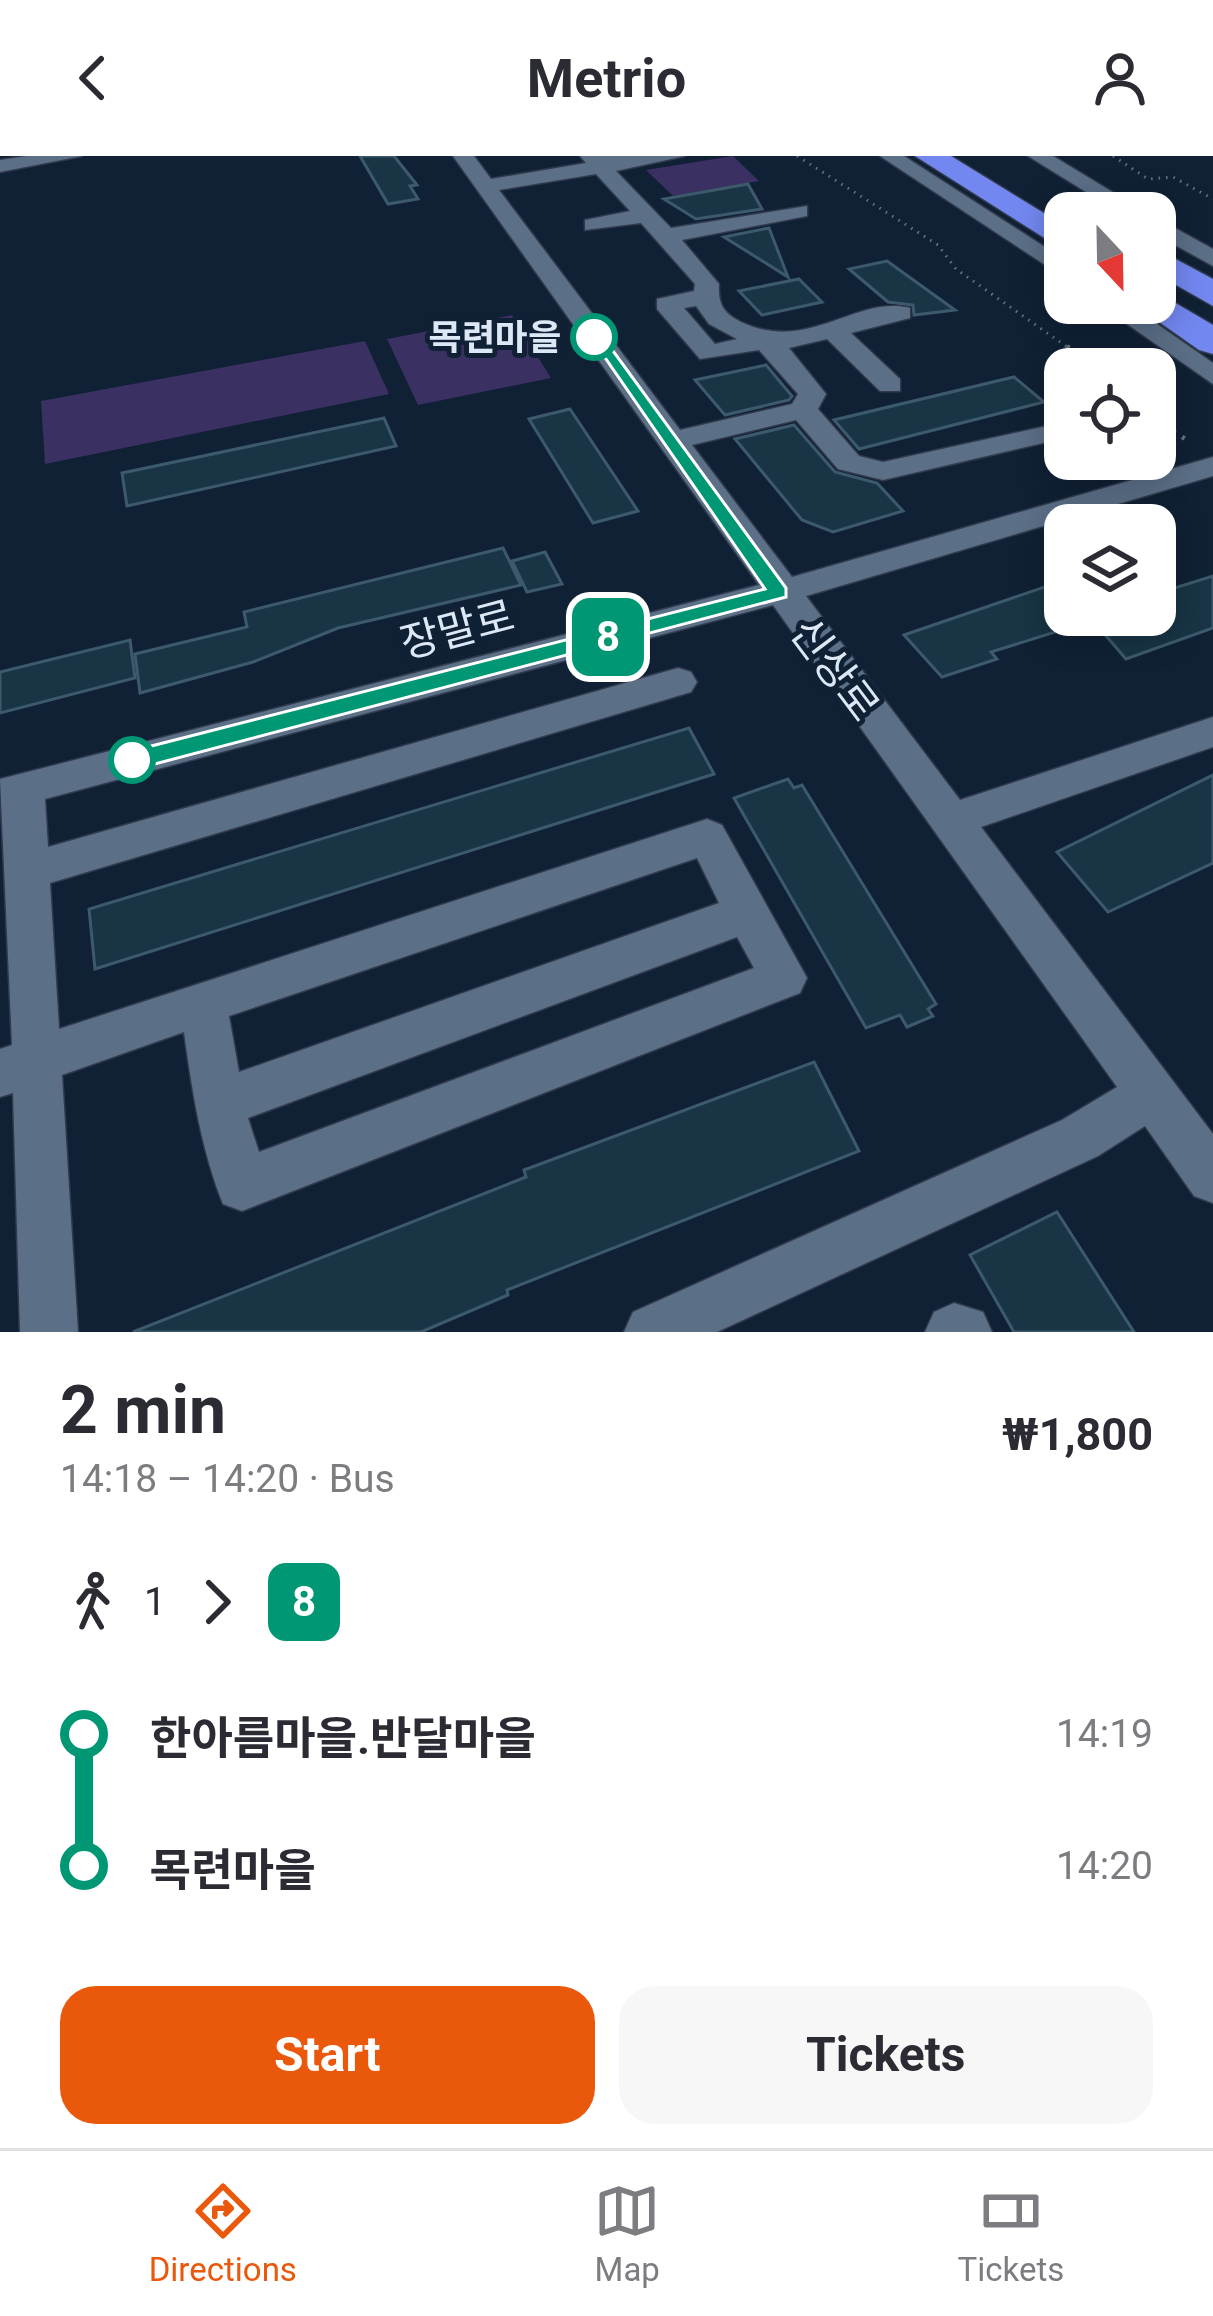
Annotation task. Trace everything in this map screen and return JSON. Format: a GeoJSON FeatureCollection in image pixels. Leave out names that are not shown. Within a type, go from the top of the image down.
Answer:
{"type":"FeatureCollection","features":[{"type":"Feature","properties":{"kind":"highway"},"geometry":{"type":"LineString","coordinates":[[930,156],[1044,229]]}},
{"type":"Feature","properties":{"kind":"highway"},"geometry":{"type":"LineString","coordinates":[[987,156],[1048,192]]}},
{"type":"Feature","properties":{"kind":"highway"},"geometry":{"type":"LineString","coordinates":[[1176,271],[1213,295]]}},
{"type":"Feature","properties":{"kind":"highway"},"geometry":{"type":"LineString","coordinates":[[1176,316],[1213,342]]}},
{"type":"Feature","properties":{"kind":"street"},"geometry":{"type":"LineString","coordinates":[[0,166],[67,156]]}},
{"type":"Feature","properties":{"kind":"street","name":"신상로"},"geometry":{"type":"LineString","coordinates":[[463,156],[1213,1177]]}},
{"type":"Feature","properties":{"kind":"street"},"geometry":{"type":"LineString","coordinates":[[485,186],[608,161],[674,156]]}},
{"type":"Feature","properties":{"kind":"street"},"geometry":{"type":"LineString","coordinates":[[890,156],[1044,258]]}},
{"type":"Feature","properties":{"kind":"street"},"geometry":{"type":"LineString","coordinates":[[1038,156],[1100,192]]}},
{"type":"Feature","properties":{"kind":"street"},"geometry":{"type":"LineString","coordinates":[[608,161],[646,215],[707,284],[704,297],[710,312],[731,329],[767,343],[812,394],[802,410],[669,441]]}},
{"type":"Feature","properties":{"kind":"street"},"geometry":{"type":"LineString","coordinates":[[666,236],[799,212]]}},
{"type":"Feature","properties":{"kind":"street"},"geometry":{"type":"LineString","coordinates":[[593,225],[646,215]]}},
{"type":"Feature","properties":{"kind":"street"},"geometry":{"type":"LineString","coordinates":[[1176,237],[1213,259]]}},
{"type":"Feature","properties":{"kind":"street"},"geometry":{"type":"LineString","coordinates":[[704,297],[666,304],[710,353],[836,332],[901,313]]}},
{"type":"Feature","properties":{"kind":"street"},"geometry":{"type":"LineString","coordinates":[[1140,324],[1213,376]]}},
{"type":"Feature","properties":{"kind":"street"},"geometry":{"type":"LineString","coordinates":[[836,332],[890,385]]}},
{"type":"Feature","properties":{"kind":"street"},"geometry":{"type":"LineString","coordinates":[[802,410],[849,463],[883,471],[1044,434]]}},
{"type":"Feature","properties":{"kind":"street","name":"장말로"},"geometry":{"type":"LineString","coordinates":[[12,791],[779,592],[1206,456]]}},
{"type":"Feature","properties":{"kind":"street"},"geometry":{"type":"LineString","coordinates":[[26,872],[678,682]]}},
{"type":"Feature","properties":{"kind":"street"},"geometry":{"type":"LineString","coordinates":[[948,820],[1213,732]]}},
{"type":"Feature","properties":{"kind":"street"},"geometry":{"type":"LineString","coordinates":[[12,791],[26,872],[15,974],[18,1067],[49,1332]]}},
{"type":"Feature","properties":{"kind":"street"},"geometry":{"type":"LineString","coordinates":[[18,1067],[203,1003],[707,837],[784,978],[242,1185],[219,1105],[203,1003]]}},
{"type":"Feature","properties":{"kind":"street"},"geometry":{"type":"LineString","coordinates":[[219,1105],[747,913]]}},
{"type":"Feature","properties":{"kind":"street"},"geometry":{"type":"LineString","coordinates":[[653,1332],[1080,1138],[1151,1094]]}},
{"type":"Feature","properties":{"kind":"street"},"geometry":{"type":"LineString","coordinates":[[954,1332],[963,1332]]}},
{"type":"Feature","properties":{"kind":"path"},"geometry":{"type":"LineString","coordinates":[[797,156],[938,245],[956,269],[1068,348]]}},
{"type":"Feature","properties":{"kind":"path"},"geometry":{"type":"LineString","coordinates":[[1113,156],[1148,179],[1173,177],[1213,199]]}},
{"type":"Feature","properties":{"kind":"path"},"geometry":{"type":"LineString","coordinates":[[1176,435],[1206,456]]}},
{"type":"Feature","properties":{"kind":"shaded area"},"geometry":{"type":"Polygon","coordinates":[[[733,156],[759,181],[673,196],[646,170],[733,156]]]}},
{"type":"Feature","properties":{"kind":"shaded area"},"geometry":{"type":"Polygon","coordinates":[[[512,315],[551,378],[418,405],[387,339],[512,315]]]}},
{"type":"Feature","properties":{"kind":"shaded area"},"geometry":{"type":"Polygon","coordinates":[[[365,341],[389,394],[45,464],[41,401],[365,341]]]}},
{"type":"Feature","properties":{"kind":"building"},"geometry":{"type":"Polygon","coordinates":[[[360,156],[394,156],[417,185],[410,186],[418,199],[388,204],[360,156]]]}},
{"type":"Feature","properties":{"kind":"building"},"geometry":{"type":"Polygon","coordinates":[[[748,184],[762,209],[696,219],[664,199],[748,184]]]}},
{"type":"Feature","properties":{"kind":"building"},"geometry":{"type":"Polygon","coordinates":[[[769,228],[788,277],[724,237],[769,228]]]}},
{"type":"Feature","properties":{"kind":"building"},"geometry":{"type":"Polygon","coordinates":[[[887,261],[955,310],[914,315],[913,305],[888,302],[849,269],[887,261]]]}},
{"type":"Feature","properties":{"kind":"building"},"geometry":{"type":"Polygon","coordinates":[[[799,279],[822,302],[762,315],[739,291],[799,279]]]}},
{"type":"Feature","properties":{"kind":"building"},"geometry":{"type":"Polygon","coordinates":[[[766,365],[792,396],[789,400],[725,415],[695,380],[766,365]]]}},
{"type":"Feature","properties":{"kind":"building"},"geometry":{"type":"Polygon","coordinates":[[[1014,377],[1044,402],[859,449],[834,420],[1014,377]]]}},
{"type":"Feature","properties":{"kind":"building"},"geometry":{"type":"Polygon","coordinates":[[[570,409],[638,511],[593,523],[529,419],[570,409]]]}},
{"type":"Feature","properties":{"kind":"building"},"geometry":{"type":"Polygon","coordinates":[[[384,418],[396,446],[127,506],[122,473],[384,418]]]}},
{"type":"Feature","properties":{"kind":"building"},"geometry":{"type":"Polygon","coordinates":[[[794,425],[835,472],[877,483],[903,511],[833,532],[802,520],[735,439],[794,425]]]}},
{"type":"Feature","properties":{"kind":"building"},"geometry":{"type":"Polygon","coordinates":[[[503,548],[521,585],[338,628],[253,662],[140,693],[135,654],[247,627],[244,612],[503,548]]]}},
{"type":"Feature","properties":{"kind":"building"},"geometry":{"type":"Polygon","coordinates":[[[545,552],[562,584],[527,592],[512,561],[545,552]]]}},
{"type":"Feature","properties":{"kind":"building"},"geometry":{"type":"Polygon","coordinates":[[[1213,576],[1213,628],[1126,659],[1106,636],[1176,636],[1176,587],[1213,576]]]}},
{"type":"Feature","properties":{"kind":"building"},"geometry":{"type":"Polygon","coordinates":[[[1044,587],[1044,636],[991,652],[997,659],[942,677],[904,635],[1044,587]]]}},
{"type":"Feature","properties":{"kind":"building"},"geometry":{"type":"Polygon","coordinates":[[[130,640],[135,678],[0,713],[0,672],[130,640]]]}},
{"type":"Feature","properties":{"kind":"building"},"geometry":{"type":"Polygon","coordinates":[[[689,728],[714,774],[95,969],[89,909],[689,728]]]}},
{"type":"Feature","properties":{"kind":"building"},"geometry":{"type":"Polygon","coordinates":[[[1213,775],[1213,863],[1108,912],[1057,852],[1213,775]]]}},
{"type":"Feature","properties":{"kind":"building"},"geometry":{"type":"Polygon","coordinates":[[[788,779],[794,788],[802,785],[936,1004],[928,1009],[933,1016],[907,1027],[900,1015],[866,1028],[734,798],[788,779]]]}},
{"type":"Feature","properties":{"kind":"building"},"geometry":{"type":"Polygon","coordinates":[[[814,1062],[859,1151],[507,1290],[508,1295],[421,1332],[133,1332],[526,1177],[524,1170],[814,1062]]]}},
{"type":"Feature","properties":{"kind":"building"},"geometry":{"type":"Polygon","coordinates":[[[1057,1212],[1134,1332],[1014,1332],[970,1255],[1057,1212]]]}},
{"type":"Feature","properties":{"kind":"bus line","name":"8"},"geometry":{"type":"LineString","coordinates":[[132,760],[779,592],[594,337]]}},
{"type":"Feature","properties":{"kind":"place","name":"목련마을"},"geometry":{"type":"Point","coordinates":[594,337]}}]}
